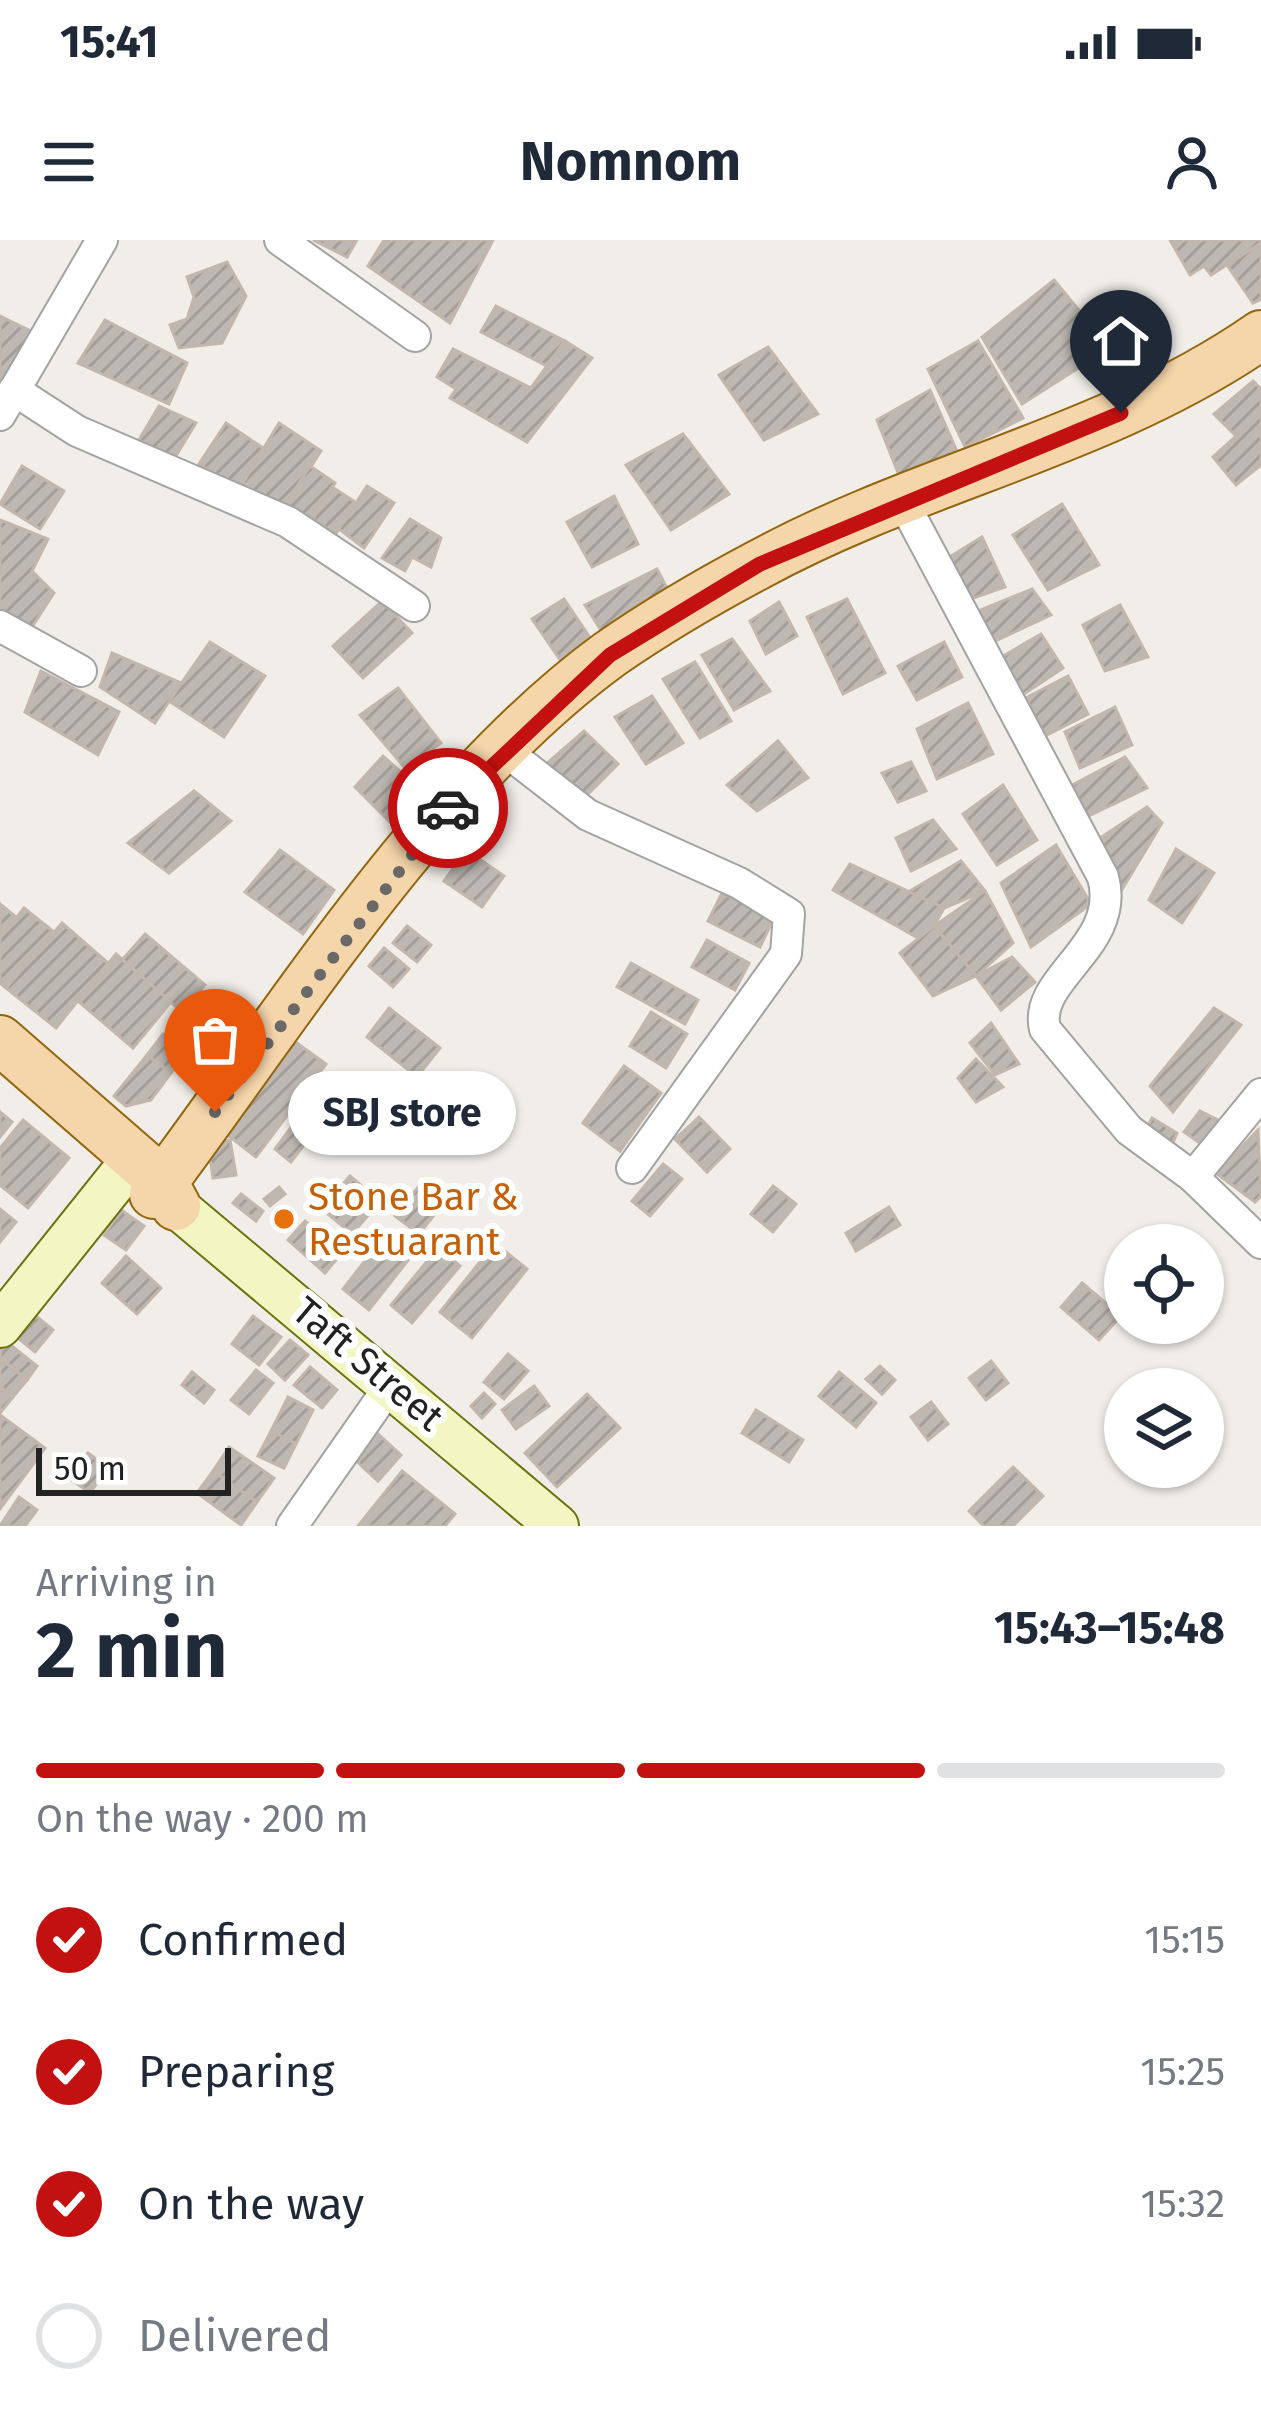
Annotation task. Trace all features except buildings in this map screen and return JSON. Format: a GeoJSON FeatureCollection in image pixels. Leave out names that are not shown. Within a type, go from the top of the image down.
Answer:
{"type":"FeatureCollection","features":[{"type":"Feature","properties":{"kind":"main road"},"geometry":{"type":"LineString","coordinates":[[0,1326],[150,1182],[423,834],[504,750],[610,655],[760,564],[902,500],[1088,430],[1219,364],[1261,335]]}},
{"type":"Feature","properties":{"kind":"main road"},"geometry":{"type":"LineString","coordinates":[[0,1040],[150,1182]]}},
{"type":"Feature","properties":{"kind":"main road"},"geometry":{"type":"LineString","coordinates":[[0,1069],[150,1182]]}},
{"type":"Feature","properties":{"kind":"main road","name":"Taft Street"},"geometry":{"type":"LineString","coordinates":[[150,1182],[557,1526]]}},
{"type":"Feature","properties":{"kind":"street"},"geometry":{"type":"LineString","coordinates":[[102,240],[7,403],[288,522],[414,606]]}},
{"type":"Feature","properties":{"kind":"street"},"geometry":{"type":"LineString","coordinates":[[280,240],[415,336]]}},
{"type":"Feature","properties":{"kind":"street"},"geometry":{"type":"LineString","coordinates":[[902,500],[1103,877],[1109,898],[1102,926],[1048,1001],[1042,1016],[1045,1029],[1129,1130],[1192,1177],[1261,1243]]}},
{"type":"Feature","properties":{"kind":"street"},"geometry":{"type":"LineString","coordinates":[[0,626],[81,671]]}},
{"type":"Feature","properties":{"kind":"street"},"geometry":{"type":"LineString","coordinates":[[504,750],[588,815],[739,883],[788,914],[786,954],[632,1168]]}},
{"type":"Feature","properties":{"kind":"street"},"geometry":{"type":"LineString","coordinates":[[1192,1177],[1261,1094]]}},
{"type":"Feature","properties":{"kind":"street"},"geometry":{"type":"LineString","coordinates":[[292,1526],[392,1383]]}},
{"type":"Feature","properties":{"kind":"way so far"},"geometry":{"type":"LineString","coordinates":[[215,1112],[423,834],[448,808]]}},
{"type":"Feature","properties":{"kind":"place","name":"SBJ store"},"geometry":{"type":"Point","coordinates":[215,1112]}},
{"type":"Feature","properties":{"kind":"place","name":"Stone Bar & Restuarant"},"geometry":{"type":"Point","coordinates":[284,1219]}},
{"type":"Feature","properties":{"kind":"route"},"geometry":{"type":"LineString","coordinates":[[448,808],[521,733],[610,655],[760,564],[902,500],[1088,430],[1121,413]]}}]}
